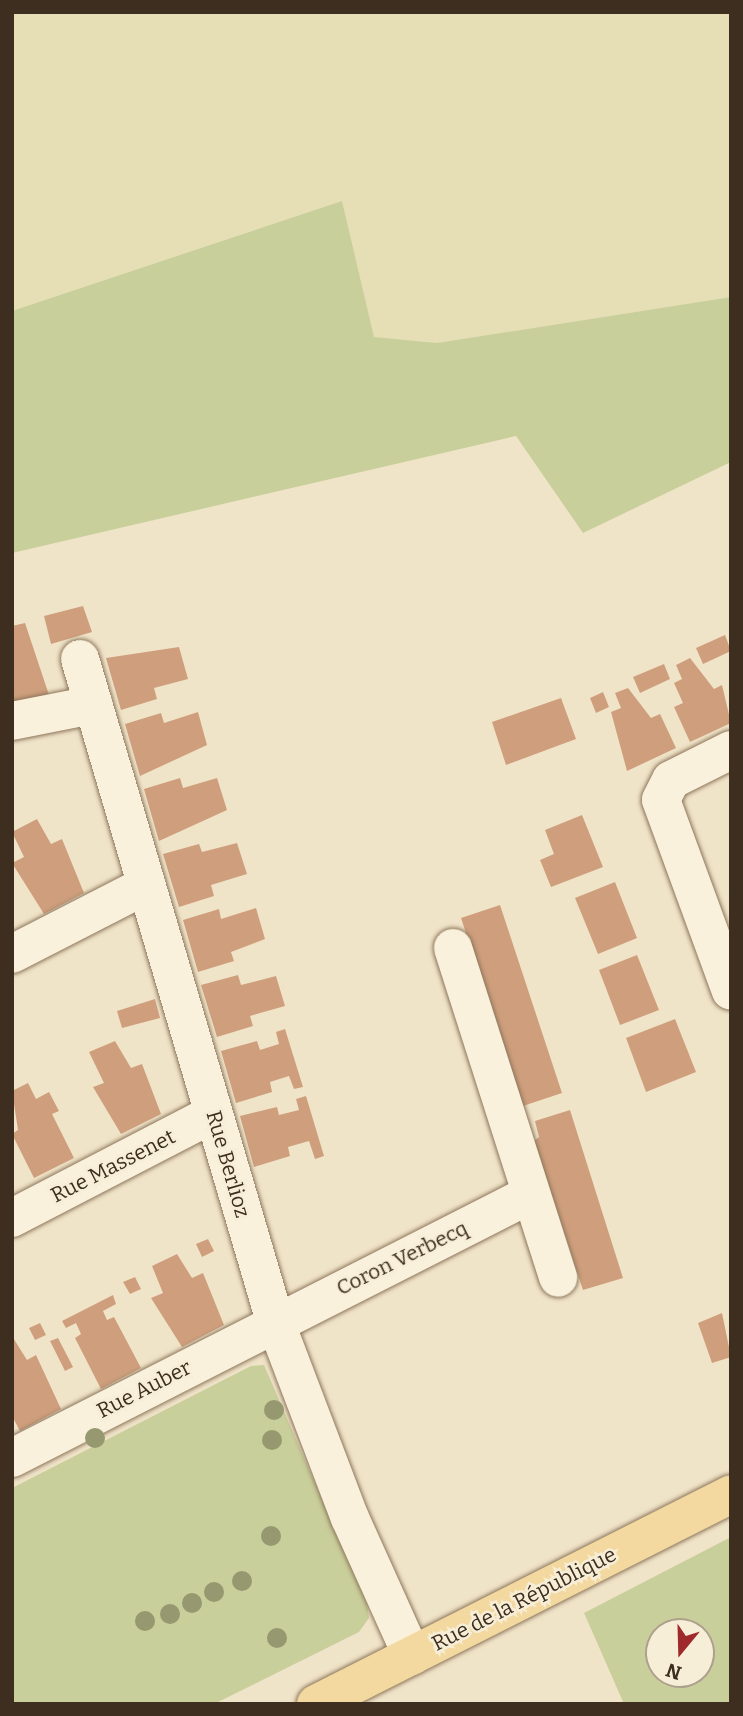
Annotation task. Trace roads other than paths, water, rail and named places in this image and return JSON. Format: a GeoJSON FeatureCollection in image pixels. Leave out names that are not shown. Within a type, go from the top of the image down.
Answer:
{"type":"FeatureCollection","features":[{"type":"Feature","properties":{"kind":"main road","name":"Rue de la République"},"geometry":{"type":"LineString","coordinates":[[316,1704],[731,1494]]}},
{"type":"Feature","properties":{"kind":"street","name":"Rue Berlioz"},"geometry":{"type":"LineString","coordinates":[[80,659],[275,1321],[350,1518],[412,1656]]}},
{"type":"Feature","properties":{"kind":"street"},"geometry":{"type":"LineString","coordinates":[[12,721],[93,705]]}},
{"type":"Feature","properties":{"kind":"street"},"geometry":{"type":"LineString","coordinates":[[731,750],[671,780],[661,813],[731,991]]}},
{"type":"Feature","properties":{"kind":"street"},"geometry":{"type":"LineString","coordinates":[[12,954],[146,885]]}},
{"type":"Feature","properties":{"kind":"street"},"geometry":{"type":"LineString","coordinates":[[453,948],[529,1195],[558,1278]]}},
{"type":"Feature","properties":{"kind":"street","name":"Rue Massenet"},"geometry":{"type":"LineString","coordinates":[[12,1218],[214,1114]]}},
{"type":"Feature","properties":{"kind":"street","name":"Coron Verbecq"},"geometry":{"type":"LineString","coordinates":[[275,1321],[529,1195]]}},
{"type":"Feature","properties":{"kind":"street","name":"Rue Auber"},"geometry":{"type":"LineString","coordinates":[[12,1458],[275,1321]]}}]}
